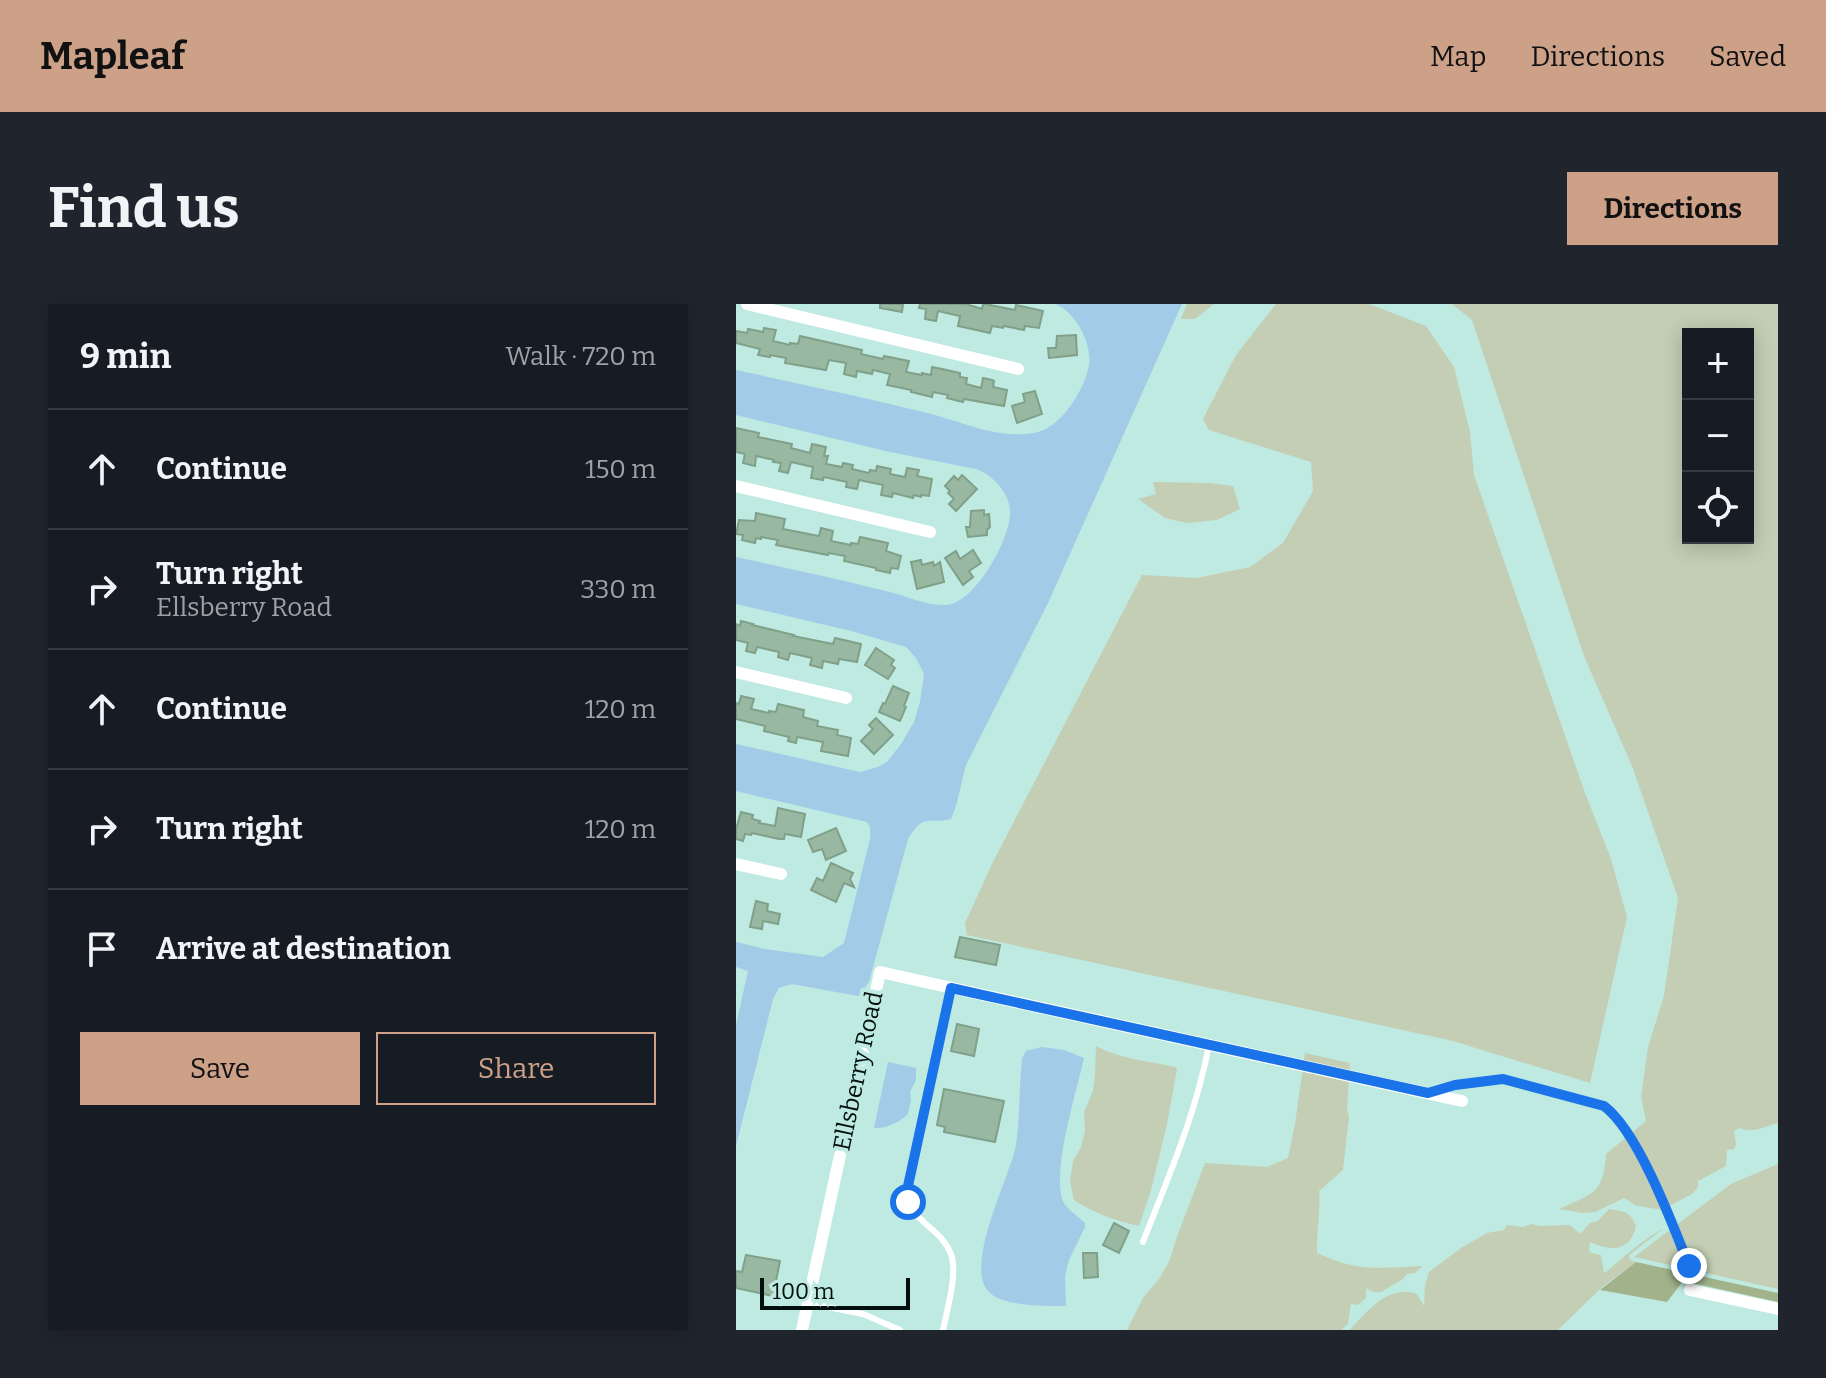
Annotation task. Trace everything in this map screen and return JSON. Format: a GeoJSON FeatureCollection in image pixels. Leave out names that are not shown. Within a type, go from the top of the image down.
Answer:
{"type":"FeatureCollection","features":[{"type":"Feature","properties":{"kind":"street"},"geometry":{"type":"LineString","coordinates":[[747,304],[1018,369]]}},
{"type":"Feature","properties":{"kind":"street"},"geometry":{"type":"LineString","coordinates":[[736,486],[930,532]]}},
{"type":"Feature","properties":{"kind":"street"},"geometry":{"type":"LineString","coordinates":[[736,672],[846,698]]}},
{"type":"Feature","properties":{"kind":"street"},"geometry":{"type":"LineString","coordinates":[[736,864],[781,874]]}},
{"type":"Feature","properties":{"kind":"street","name":"Ellsberry Road"},"geometry":{"type":"LineString","coordinates":[[802,1330],[880,972],[1462,1101]]}},
{"type":"Feature","properties":{"kind":"street"},"geometry":{"type":"LineString","coordinates":[[1690,1290],[1778,1309]]}},
{"type":"Feature","properties":{"kind":"lane"},"geometry":{"type":"LineString","coordinates":[[943,1330],[952,1280],[952,1256],[939,1235],[916,1215],[908,1202],[908,1186],[951,988]]}},
{"type":"Feature","properties":{"kind":"lane"},"geometry":{"type":"LineString","coordinates":[[1143,1242],[1195,1106],[1209,1045]]}},
{"type":"Feature","properties":{"kind":"lane"},"geometry":{"type":"LineString","coordinates":[[1428,1093],[1455,1085],[1503,1079],[1582,1099],[1604,1106],[1616,1114],[1644,1163],[1676,1231],[1689,1266],[1690,1290]]}},
{"type":"Feature","properties":{"kind":"lane"},"geometry":{"type":"LineString","coordinates":[[808,1303],[863,1314],[900,1330]]}},
{"type":"Feature","properties":{"kind":"green space"},"geometry":{"type":"Polygon","coordinates":[[[1187,304],[1214,304],[1195,319],[1181,319],[1187,304]]]}},
{"type":"Feature","properties":{"kind":"green space"},"geometry":{"type":"Polygon","coordinates":[[[1276,304],[1369,304],[1426,326],[1454,367],[1470,432],[1474,475],[1611,859],[1627,917],[1590,1083],[1453,1041],[967,935],[965,923],[993,862],[1142,575],[1197,578],[1250,567],[1283,543],[1313,491],[1311,462],[1209,430],[1203,419],[1236,355],[1276,304]]]}},
{"type":"Feature","properties":{"kind":"green space"},"geometry":{"type":"Polygon","coordinates":[[[1452,304],[1778,304],[1778,1123],[1754,1130],[1740,1128],[1734,1131],[1736,1144],[1734,1149],[1727,1150],[1726,1166],[1698,1181],[1698,1187],[1692,1194],[1662,1210],[1635,1205],[1624,1198],[1595,1212],[1559,1209],[1594,1191],[1602,1178],[1606,1154],[1646,1121],[1641,1097],[1648,1047],[1664,996],[1678,898],[1632,766],[1584,656],[1472,320],[1452,304]]]}},
{"type":"Feature","properties":{"kind":"green space"},"geometry":{"type":"Polygon","coordinates":[[[1153,482],[1233,486],[1240,509],[1217,520],[1187,523],[1165,518],[1138,499],[1156,494],[1153,482]]]}},
{"type":"Feature","properties":{"kind":"green space"},"geometry":{"type":"Polygon","coordinates":[[[1096,1046],[1125,1057],[1177,1069],[1167,1124],[1139,1226],[1105,1216],[1074,1200],[1070,1182],[1073,1161],[1081,1147],[1085,1131],[1084,1112],[1093,1091],[1096,1046]]]}},
{"type":"Feature","properties":{"kind":"green space"},"geometry":{"type":"Polygon","coordinates":[[[1305,1053],[1350,1063],[1349,1117],[1343,1170],[1319,1191],[1317,1253],[1356,1266],[1423,1266],[1381,1292],[1366,1288],[1366,1298],[1358,1305],[1351,1304],[1348,1324],[1341,1330],[1127,1330],[1143,1298],[1169,1262],[1205,1163],[1267,1167],[1288,1158],[1305,1053]]]}},
{"type":"Feature","properties":{"kind":"green space"},"geometry":{"type":"Polygon","coordinates":[[[1778,1164],[1778,1289],[1634,1257],[1731,1184],[1778,1164]]]}},
{"type":"Feature","properties":{"kind":"green space"},"geometry":{"type":"Polygon","coordinates":[[[1609,1209],[1629,1214],[1636,1226],[1629,1241],[1618,1248],[1590,1242],[1591,1253],[1601,1255],[1604,1273],[1663,1229],[1629,1255],[1630,1260],[1636,1262],[1602,1287],[1558,1330],[1350,1330],[1379,1301],[1397,1293],[1417,1294],[1424,1306],[1429,1272],[1487,1233],[1504,1230],[1507,1225],[1523,1227],[1531,1224],[1570,1225],[1580,1234],[1609,1209]]]}},
{"type":"Feature","properties":{"kind":"green space"},"geometry":{"type":"Polygon","coordinates":[[[1636,1262],[1778,1293],[1778,1302],[1683,1281],[1667,1302],[1600,1290],[1636,1262]]]}},
{"type":"Feature","properties":{"kind":"water"},"geometry":{"type":"Polygon","coordinates":[[[1055,304],[1182,304],[1048,603],[966,765],[951,819],[923,822],[908,839],[869,982],[858,996],[792,984],[779,988],[773,999],[736,1146],[736,1025],[748,971],[736,967],[736,942],[823,957],[844,943],[870,839],[870,827],[867,822],[736,791],[736,744],[860,772],[878,767],[887,762],[914,722],[924,674],[906,647],[736,604],[736,557],[946,605],[968,594],[988,569],[1004,540],[1010,508],[1000,487],[976,469],[736,415],[736,370],[903,407],[993,432],[1034,433],[1044,430],[1062,416],[1083,385],[1089,365],[1088,347],[1081,329],[1070,314],[1055,304]]]}},
{"type":"Feature","properties":{"kind":"water"},"geometry":{"type":"Polygon","coordinates":[[[1042,1047],[1064,1050],[1084,1058],[1066,1135],[1060,1178],[1061,1195],[1066,1206],[1085,1223],[1065,1276],[1066,1306],[1005,1301],[989,1292],[982,1280],[981,1263],[990,1221],[1016,1145],[1022,1059],[1026,1051],[1042,1047]]]}},
{"type":"Feature","properties":{"kind":"water"},"geometry":{"type":"Polygon","coordinates":[[[888,1062],[916,1068],[916,1080],[910,1092],[908,1114],[892,1124],[874,1128],[888,1062]]]}},
{"type":"Feature","properties":{"kind":"building"},"geometry":{"type":"Polygon","coordinates":[[[880,304],[903,304],[902,312],[880,308],[880,304]]]}},
{"type":"Feature","properties":{"kind":"building"},"geometry":{"type":"Polygon","coordinates":[[[920,304],[966,304],[982,309],[985,304],[1015,310],[1016,305],[1043,311],[1039,328],[1025,326],[1024,330],[992,326],[990,333],[958,326],[960,316],[938,311],[936,321],[925,319],[926,309],[919,308],[920,304]]]}},
{"type":"Feature","properties":{"kind":"building"},"geometry":{"type":"Polygon","coordinates":[[[764,328],[776,330],[773,341],[790,345],[798,344],[800,336],[862,350],[861,354],[909,361],[906,372],[931,375],[932,367],[942,369],[960,373],[960,377],[967,378],[966,384],[981,388],[983,378],[992,380],[993,387],[1007,390],[1004,406],[964,399],[963,402],[933,392],[932,397],[911,392],[887,385],[890,374],[873,370],[872,374],[857,371],[856,377],[844,374],[846,363],[829,360],[826,370],[785,363],[786,358],[758,355],[760,349],[736,343],[736,331],[747,333],[748,329],[763,332],[764,328]]]}},
{"type":"Feature","properties":{"kind":"building"},"geometry":{"type":"Polygon","coordinates":[[[1076,335],[1077,355],[1049,358],[1048,348],[1056,348],[1057,336],[1076,335]]]}},
{"type":"Feature","properties":{"kind":"building"},"geometry":{"type":"Polygon","coordinates":[[[1035,391],[1042,414],[1017,423],[1012,406],[1025,402],[1023,394],[1035,391]]]}},
{"type":"Feature","properties":{"kind":"building"},"geometry":{"type":"Polygon","coordinates":[[[736,428],[759,433],[758,437],[792,444],[791,448],[810,453],[812,444],[826,447],[826,464],[842,467],[843,463],[853,465],[852,469],[869,473],[870,470],[876,471],[877,466],[891,469],[890,474],[905,477],[907,468],[919,470],[917,476],[932,479],[929,496],[881,495],[883,485],[859,480],[857,489],[846,487],[847,482],[824,477],[823,480],[811,478],[813,467],[791,462],[788,473],[779,471],[781,463],[756,456],[755,466],[743,463],[745,454],[736,452],[736,428]]]}},
{"type":"Feature","properties":{"kind":"building"},"geometry":{"type":"Polygon","coordinates":[[[962,475],[977,489],[956,511],[949,504],[954,499],[945,486],[954,476],[958,480],[962,475]]]}},
{"type":"Feature","properties":{"kind":"building"},"geometry":{"type":"Polygon","coordinates":[[[984,510],[984,515],[989,514],[987,535],[968,537],[966,527],[970,527],[971,511],[984,510]]]}},
{"type":"Feature","properties":{"kind":"building"},"geometry":{"type":"Polygon","coordinates":[[[756,513],[785,519],[783,529],[819,536],[821,528],[833,531],[831,541],[851,545],[858,544],[860,537],[888,543],[886,551],[901,556],[898,569],[891,568],[890,573],[876,570],[844,561],[845,556],[776,545],[778,540],[761,537],[756,538],[755,543],[742,540],[743,535],[736,534],[739,520],[755,521],[756,513]]]}},
{"type":"Feature","properties":{"kind":"building"},"geometry":{"type":"Polygon","coordinates":[[[973,550],[981,563],[969,571],[973,577],[963,585],[945,558],[956,551],[960,559],[973,550]]]}},
{"type":"Feature","properties":{"kind":"building"},"geometry":{"type":"Polygon","coordinates":[[[921,560],[922,565],[933,562],[934,566],[940,562],[944,582],[917,589],[911,562],[921,560]]]}},
{"type":"Feature","properties":{"kind":"building"},"geometry":{"type":"Polygon","coordinates":[[[741,621],[833,644],[835,638],[861,644],[857,662],[839,659],[838,664],[823,661],[822,668],[810,665],[812,658],[790,653],[788,660],[778,657],[779,652],[757,647],[755,653],[746,651],[748,643],[736,640],[736,624],[740,626],[741,621]]]}},
{"type":"Feature","properties":{"kind":"building"},"geometry":{"type":"Polygon","coordinates":[[[876,648],[894,660],[891,665],[895,668],[888,679],[865,665],[876,648]]]}},
{"type":"Feature","properties":{"kind":"building"},"geometry":{"type":"Polygon","coordinates":[[[893,686],[909,693],[900,721],[879,712],[893,686]]]}},
{"type":"Feature","properties":{"kind":"building"},"geometry":{"type":"Polygon","coordinates":[[[741,696],[754,699],[751,709],[769,713],[776,712],[778,704],[804,710],[803,717],[818,721],[817,726],[838,730],[837,735],[851,738],[848,756],[821,751],[823,742],[797,737],[796,743],[788,741],[789,737],[764,731],[765,726],[736,719],[736,703],[739,704],[741,696]]]}},
{"type":"Feature","properties":{"kind":"building"},"geometry":{"type":"Polygon","coordinates":[[[876,718],[893,735],[874,754],[861,741],[873,729],[869,725],[876,718]]]}},
{"type":"Feature","properties":{"kind":"building"},"geometry":{"type":"Polygon","coordinates":[[[778,808],[805,814],[801,837],[785,834],[784,839],[779,839],[752,833],[745,834],[743,841],[736,839],[741,812],[753,815],[752,819],[759,823],[775,826],[778,808]]]}},
{"type":"Feature","properties":{"kind":"building"},"geometry":{"type":"Polygon","coordinates":[[[836,828],[846,851],[826,860],[822,849],[813,852],[808,840],[836,828]]]}},
{"type":"Feature","properties":{"kind":"building"},"geometry":{"type":"Polygon","coordinates":[[[831,863],[853,873],[850,879],[854,887],[844,883],[836,902],[811,890],[817,878],[823,881],[831,863]]]}},
{"type":"Feature","properties":{"kind":"building"},"geometry":{"type":"Polygon","coordinates":[[[756,901],[768,904],[767,911],[780,914],[778,924],[763,921],[762,929],[750,927],[756,901]]]}},
{"type":"Feature","properties":{"kind":"building"},"geometry":{"type":"Polygon","coordinates":[[[960,937],[1000,945],[996,965],[955,957],[960,937]]]}},
{"type":"Feature","properties":{"kind":"building"},"geometry":{"type":"Polygon","coordinates":[[[957,1024],[979,1029],[974,1056],[951,1051],[957,1024]]]}},
{"type":"Feature","properties":{"kind":"building"},"geometry":{"type":"Polygon","coordinates":[[[944,1089],[1004,1101],[995,1142],[944,1132],[945,1127],[937,1125],[944,1089]]]}},
{"type":"Feature","properties":{"kind":"building"},"geometry":{"type":"Polygon","coordinates":[[[1114,1223],[1129,1231],[1119,1253],[1103,1245],[1114,1223]]]}},
{"type":"Feature","properties":{"kind":"building"},"geometry":{"type":"Polygon","coordinates":[[[1083,1253],[1097,1253],[1098,1277],[1084,1278],[1083,1253]]]}},
{"type":"Feature","properties":{"kind":"building"},"geometry":{"type":"Polygon","coordinates":[[[746,1255],[780,1261],[773,1296],[736,1288],[736,1271],[742,1272],[746,1255]]]}},
{"type":"Feature","properties":{"kind":"route"},"geometry":{"type":"LineString","coordinates":[[908,1202],[908,1186],[951,988],[1428,1093],[1455,1085],[1503,1079],[1604,1106],[1616,1114],[1644,1163],[1689,1266]]}}]}
